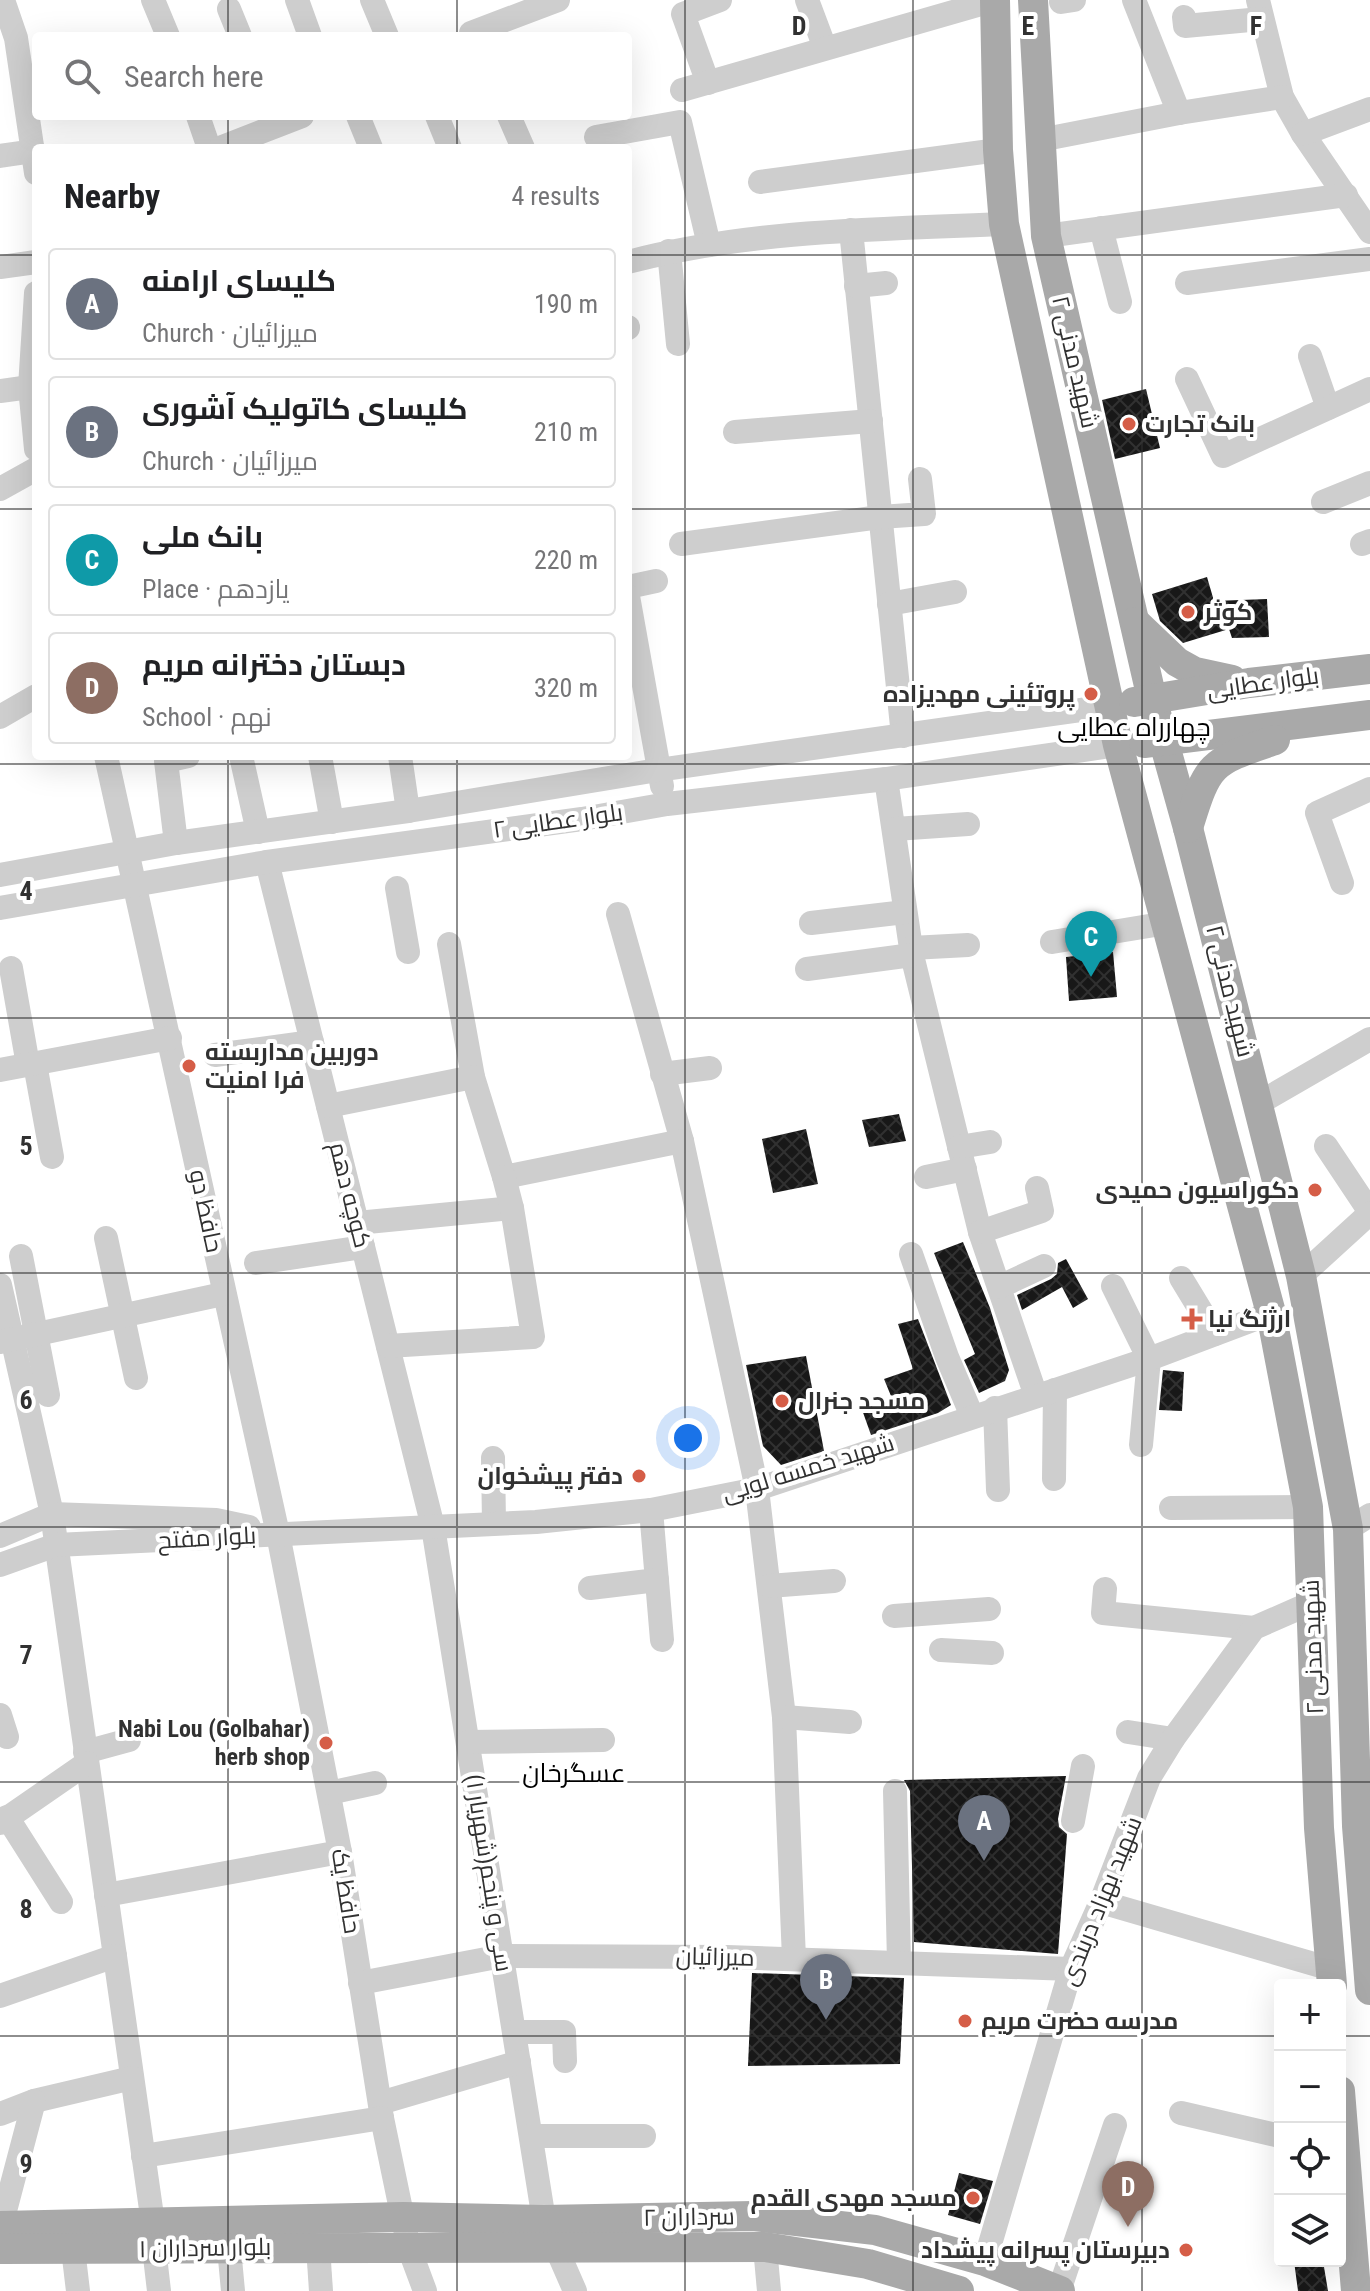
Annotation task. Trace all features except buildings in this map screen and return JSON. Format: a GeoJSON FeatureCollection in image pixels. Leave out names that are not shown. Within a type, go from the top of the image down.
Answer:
{"type":"FeatureCollection","features":[{"type":"Feature","properties":{"kind":"main road","name":"شهید مدنی ۲"},"geometry":{"type":"LineString","coordinates":[[995,0],[998,150],[1004,224],[1118,745],[1271,1313],[1307,1502],[1319,1828],[1332,1977]]}},
{"type":"Feature","properties":{"kind":"main road","name":"شهید مدنی ۲"},"geometry":{"type":"LineString","coordinates":[[1056,1],[1040,140],[1046,236],[1162,741],[1188,828],[1301,1276],[1342,1495],[1356,1530],[1357,1826],[1365,1871],[1370,1990]]}},
{"type":"Feature","properties":{"kind":"main road"},"geometry":{"type":"LineString","coordinates":[[1135,621],[1177,662],[1195,672],[1249,683]]}},
{"type":"Feature","properties":{"kind":"main road","name":"بلوار عطایی"},"geometry":{"type":"LineString","coordinates":[[1109,706],[1249,683],[1370,669]]}},
{"type":"Feature","properties":{"kind":"main road","name":"بلوار عطایی"},"geometry":{"type":"LineString","coordinates":[[1118,745],[1370,715]]}},
{"type":"Feature","properties":{"kind":"main road"},"geometry":{"type":"LineString","coordinates":[[1188,828],[1201,785],[1224,760],[1326,721]]}},
{"type":"Feature","properties":{"kind":"main road"},"geometry":{"type":"LineString","coordinates":[[1307,1502],[1314,1515],[1324,1520],[1333,1515],[1342,1495]]}},
{"type":"Feature","properties":{"kind":"main road"},"geometry":{"type":"LineString","coordinates":[[1310,1554],[1316,1543],[1328,1535],[1340,1537],[1356,1530]]}},
{"type":"Feature","properties":{"kind":"main road"},"geometry":{"type":"LineString","coordinates":[[1319,1828],[1357,1826]]}},
{"type":"Feature","properties":{"kind":"main road"},"geometry":{"type":"LineString","coordinates":[[1346,2191],[1356,2291]]}},
{"type":"Feature","properties":{"kind":"main road","name":"سرداران ۲"},"geometry":{"type":"LineString","coordinates":[[403,2217],[544,2220],[753,2216],[875,2230],[985,2261],[1060,2291]]}},
{"type":"Feature","properties":{"kind":"main road","name":"بلوار سرداران ۱"},"geometry":{"type":"LineString","coordinates":[[0,2249],[73,2249],[153,2236],[403,2217]]}},
{"type":"Feature","properties":{"kind":"main road","name":"بلوار سرداران ۱"},"geometry":{"type":"LineString","coordinates":[[0,2226],[153,2236],[229,2248],[409,2248]]}},
{"type":"Feature","properties":{"kind":"main road","name":"سرداران ۲"},"geometry":{"type":"LineString","coordinates":[[409,2248],[765,2247],[868,2264],[959,2291]]}},
{"type":"Feature","properties":{"kind":"main road"},"geometry":{"type":"LineString","coordinates":[[970,2291],[985,2261]]}},
{"type":"Feature","properties":{"kind":"street"},"geometry":{"type":"LineString","coordinates":[[3,0],[8,39],[32,148]]}},
{"type":"Feature","properties":{"kind":"street"},"geometry":{"type":"LineString","coordinates":[[153,0],[166,32]]}},
{"type":"Feature","properties":{"kind":"street"},"geometry":{"type":"LineString","coordinates":[[297,0],[309,32]]}},
{"type":"Feature","properties":{"kind":"street"},"geometry":{"type":"LineString","coordinates":[[372,0],[385,32]]}},
{"type":"Feature","properties":{"kind":"street"},"geometry":{"type":"LineString","coordinates":[[474,32],[558,0]]}},
{"type":"Feature","properties":{"kind":"street"},"geometry":{"type":"LineString","coordinates":[[708,83],[683,14],[720,0]]}},
{"type":"Feature","properties":{"kind":"street"},"geometry":{"type":"LineString","coordinates":[[807,0],[825,48]]}},
{"type":"Feature","properties":{"kind":"street"},"geometry":{"type":"LineString","coordinates":[[682,90],[995,0]]}},
{"type":"Feature","properties":{"kind":"street"},"geometry":{"type":"LineString","coordinates":[[1134,0],[1179,113]]}},
{"type":"Feature","properties":{"kind":"street"},"geometry":{"type":"LineString","coordinates":[[229,9],[238,32]]}},
{"type":"Feature","properties":{"kind":"street"},"geometry":{"type":"LineString","coordinates":[[1184,17],[1185,26],[1259,9],[1282,97],[1303,134],[1370,232]]}},
{"type":"Feature","properties":{"kind":"street"},"geometry":{"type":"LineString","coordinates":[[1040,140],[1282,97]]}},
{"type":"Feature","properties":{"kind":"street"},"geometry":{"type":"LineString","coordinates":[[1303,134],[1370,109]]}},
{"type":"Feature","properties":{"kind":"street"},"geometry":{"type":"LineString","coordinates":[[199,120],[208,144]]}},
{"type":"Feature","properties":{"kind":"street"},"geometry":{"type":"LineString","coordinates":[[232,144],[276,130],[295,120]]}},
{"type":"Feature","properties":{"kind":"street"},"geometry":{"type":"LineString","coordinates":[[360,120],[369,144]]}},
{"type":"Feature","properties":{"kind":"street"},"geometry":{"type":"LineString","coordinates":[[439,120],[448,144]]}},
{"type":"Feature","properties":{"kind":"street"},"geometry":{"type":"LineString","coordinates":[[511,120],[521,144]]}},
{"type":"Feature","properties":{"kind":"street"},"geometry":{"type":"LineString","coordinates":[[596,137],[680,122],[709,245]]}},
{"type":"Feature","properties":{"kind":"street"},"geometry":{"type":"LineString","coordinates":[[760,182],[998,150]]}},
{"type":"Feature","properties":{"kind":"street"},"geometry":{"type":"LineString","coordinates":[[0,156],[32,161]]}},
{"type":"Feature","properties":{"kind":"street"},"geometry":{"type":"LineString","coordinates":[[1046,236],[1346,195]]}},
{"type":"Feature","properties":{"kind":"street"},"geometry":{"type":"LineString","coordinates":[[632,261],[709,245],[851,230],[1004,224]]}},
{"type":"Feature","properties":{"kind":"street"},"geometry":{"type":"LineString","coordinates":[[1101,228],[1120,302]]}},
{"type":"Feature","properties":{"kind":"street"},"geometry":{"type":"LineString","coordinates":[[851,230],[903,736]]}},
{"type":"Feature","properties":{"kind":"street"},"geometry":{"type":"LineString","coordinates":[[669,251],[678,344]]}},
{"type":"Feature","properties":{"kind":"street"},"geometry":{"type":"LineString","coordinates":[[1187,283],[1370,259]]}},
{"type":"Feature","properties":{"kind":"street"},"geometry":{"type":"LineString","coordinates":[[0,267],[32,263]]}},
{"type":"Feature","properties":{"kind":"street"},"geometry":{"type":"LineString","coordinates":[[856,286],[886,283]]}},
{"type":"Feature","properties":{"kind":"street"},"geometry":{"type":"LineString","coordinates":[[32,356],[32,405]]}},
{"type":"Feature","properties":{"kind":"street"},"geometry":{"type":"LineString","coordinates":[[1310,356],[1328,408]]}},
{"type":"Feature","properties":{"kind":"street"},"geometry":{"type":"LineString","coordinates":[[1187,379],[1223,456],[1370,389]]}},
{"type":"Feature","properties":{"kind":"street"},"geometry":{"type":"LineString","coordinates":[[0,391],[30,387]]}},
{"type":"Feature","properties":{"kind":"street"},"geometry":{"type":"LineString","coordinates":[[735,432],[871,421]]}},
{"type":"Feature","properties":{"kind":"street"},"geometry":{"type":"LineString","coordinates":[[0,489],[32,471]]}},
{"type":"Feature","properties":{"kind":"street"},"geometry":{"type":"LineString","coordinates":[[681,544],[880,517],[924,514],[920,479]]}},
{"type":"Feature","properties":{"kind":"street"},"geometry":{"type":"LineString","coordinates":[[1323,502],[1370,483]]}},
{"type":"Feature","properties":{"kind":"street"},"geometry":{"type":"LineString","coordinates":[[632,586],[656,581]]}},
{"type":"Feature","properties":{"kind":"street"},"geometry":{"type":"LineString","coordinates":[[889,604],[955,592]]}},
{"type":"Feature","properties":{"kind":"street"},"geometry":{"type":"LineString","coordinates":[[632,619],[658,770],[667,804]]}},
{"type":"Feature","properties":{"kind":"street"},"geometry":{"type":"LineString","coordinates":[[0,717],[32,698]]}},
{"type":"Feature","properties":{"kind":"street","name":"بلوار عطایی ۲"},"geometry":{"type":"LineString","coordinates":[[0,875],[186,842],[408,811],[658,770],[1109,706]]}},
{"type":"Feature","properties":{"kind":"street","name":"بلوار عطایی ۲"},"geometry":{"type":"LineString","coordinates":[[0,908],[267,862],[582,819],[667,804],[886,779],[1118,745]]}},
{"type":"Feature","properties":{"kind":"street"},"geometry":{"type":"LineString","coordinates":[[107,760],[129,852]]}},
{"type":"Feature","properties":{"kind":"street"},"geometry":{"type":"LineString","coordinates":[[144,928],[151,898],[189,876],[183,870],[179,855],[186,842],[166,761],[170,760]]}},
{"type":"Feature","properties":{"kind":"street"},"geometry":{"type":"LineString","coordinates":[[242,760],[258,832]]}},
{"type":"Feature","properties":{"kind":"street"},"geometry":{"type":"LineString","coordinates":[[321,760],[332,822]]}},
{"type":"Feature","properties":{"kind":"street"},"geometry":{"type":"LineString","coordinates":[[401,760],[408,811]]}},
{"type":"Feature","properties":{"kind":"street"},"geometry":{"type":"LineString","coordinates":[[886,779],[912,952],[980,1232],[999,1287],[1046,1393],[1054,1479]]}},
{"type":"Feature","properties":{"kind":"street"},"geometry":{"type":"LineString","coordinates":[[1342,883],[1317,813],[1370,789]]}},
{"type":"Feature","properties":{"kind":"street"},"geometry":{"type":"LineString","coordinates":[[895,829],[968,824]]}},
{"type":"Feature","properties":{"kind":"street","name":"حافظ دو"},"geometry":{"type":"LineString","coordinates":[[129,852],[223,1294],[278,1534]]}},
{"type":"Feature","properties":{"kind":"street","name":"کوچه دهم"},"geometry":{"type":"LineString","coordinates":[[267,862],[433,1527]]}},
{"type":"Feature","properties":{"kind":"street"},"geometry":{"type":"LineString","coordinates":[[397,888],[408,952]]}},
{"type":"Feature","properties":{"kind":"street"},"geometry":{"type":"LineString","coordinates":[[811,923],[905,912]]}},
{"type":"Feature","properties":{"kind":"street"},"geometry":{"type":"LineString","coordinates":[[618,914],[682,1141],[757,1489],[784,1717],[794,1959]]}},
{"type":"Feature","properties":{"kind":"street"},"geometry":{"type":"LineString","coordinates":[[1052,942],[1167,923]]}},
{"type":"Feature","properties":{"kind":"street"},"geometry":{"type":"LineString","coordinates":[[388,1346],[533,1337],[512,1208],[473,1077],[449,944]]}},
{"type":"Feature","properties":{"kind":"street"},"geometry":{"type":"LineString","coordinates":[[807,969],[968,945]]}},
{"type":"Feature","properties":{"kind":"street"},"geometry":{"type":"LineString","coordinates":[[11,968],[52,1157]]}},
{"type":"Feature","properties":{"kind":"street"},"geometry":{"type":"LineString","coordinates":[[0,1070],[170,1038]]}},
{"type":"Feature","properties":{"kind":"street"},"geometry":{"type":"LineString","coordinates":[[1259,1103],[1370,1039]]}},
{"type":"Feature","properties":{"kind":"street"},"geometry":{"type":"LineString","coordinates":[[215,1055],[312,1042]]}},
{"type":"Feature","properties":{"kind":"street"},"geometry":{"type":"LineString","coordinates":[[662,1074],[710,1068]]}},
{"type":"Feature","properties":{"kind":"street"},"geometry":{"type":"LineString","coordinates":[[328,1106],[473,1077]]}},
{"type":"Feature","properties":{"kind":"street"},"geometry":{"type":"LineString","coordinates":[[504,1177],[682,1141]]}},
{"type":"Feature","properties":{"kind":"street"},"geometry":{"type":"LineString","coordinates":[[926,1177],[990,1142]]}},
{"type":"Feature","properties":{"kind":"street"},"geometry":{"type":"LineString","coordinates":[[1301,1276],[1370,1213],[1326,1146]]}},
{"type":"Feature","properties":{"kind":"street"},"geometry":{"type":"LineString","coordinates":[[980,1232],[1042,1211],[1037,1188]]}},
{"type":"Feature","properties":{"kind":"street"},"geometry":{"type":"LineString","coordinates":[[357,1223],[512,1208]]}},
{"type":"Feature","properties":{"kind":"street"},"geometry":{"type":"LineString","coordinates":[[106,1238],[136,1378]]}},
{"type":"Feature","properties":{"kind":"street"},"geometry":{"type":"LineString","coordinates":[[256,1263],[363,1247]]}},
{"type":"Feature","properties":{"kind":"street"},"geometry":{"type":"LineString","coordinates":[[911,1254],[947,1357],[984,1412],[998,1490]]}},
{"type":"Feature","properties":{"kind":"street"},"geometry":{"type":"LineString","coordinates":[[21,1256],[16,1338],[48,1395]]}},
{"type":"Feature","properties":{"kind":"street"},"geometry":{"type":"LineString","coordinates":[[999,1287],[1044,1266]]}},
{"type":"Feature","properties":{"kind":"street"},"geometry":{"type":"LineString","coordinates":[[1181,1278],[1215,1334]]}},
{"type":"Feature","properties":{"kind":"street"},"geometry":{"type":"LineString","coordinates":[[0,1285],[16,1338],[52,1514],[143,2156],[159,2291]]}},
{"type":"Feature","properties":{"kind":"street"},"geometry":{"type":"LineString","coordinates":[[1113,1286],[1149,1359],[1141,1445]]}},
{"type":"Feature","properties":{"kind":"street"},"geometry":{"type":"LineString","coordinates":[[16,1338],[223,1294]]}},
{"type":"Feature","properties":{"kind":"street","name":"شهید خمسه لویی"},"geometry":{"type":"LineString","coordinates":[[278,1534],[536,1522],[651,1510],[757,1489],[1149,1359],[1271,1313]]}},
{"type":"Feature","properties":{"kind":"street"},"geometry":{"type":"LineString","coordinates":[[493,1458],[494,1523]]}},
{"type":"Feature","properties":{"kind":"street"},"geometry":{"type":"LineString","coordinates":[[1171,1508],[1307,1502]]}},
{"type":"Feature","properties":{"kind":"street"},"geometry":{"type":"LineString","coordinates":[[651,1510],[662,1640]]}},
{"type":"Feature","properties":{"kind":"street","name":"بلوار مفتح"},"geometry":{"type":"LineString","coordinates":[[0,1536],[52,1514],[216,1520],[278,1534]]}},
{"type":"Feature","properties":{"kind":"street","name":"سی و پنجم(شهریار ۱)"},"geometry":{"type":"LineString","coordinates":[[433,1527],[544,2220],[558,2248]]}},
{"type":"Feature","properties":{"kind":"street","name":"بلوار مفتح"},"geometry":{"type":"LineString","coordinates":[[0,1565],[56,1545],[278,1534]]}},
{"type":"Feature","properties":{"kind":"street","name":"حافظ یک"},"geometry":{"type":"LineString","coordinates":[[278,1534],[340,1852],[381,2110],[409,2248],[425,2291]]}},
{"type":"Feature","properties":{"kind":"street"},"geometry":{"type":"LineString","coordinates":[[590,1588],[657,1580]]}},
{"type":"Feature","properties":{"kind":"street"},"geometry":{"type":"LineString","coordinates":[[769,1586],[834,1581]]}},
{"type":"Feature","properties":{"kind":"street"},"geometry":{"type":"LineString","coordinates":[[1105,1589],[1103,1613],[1254,1628],[1311,1603]]}},
{"type":"Feature","properties":{"kind":"street"},"geometry":{"type":"LineString","coordinates":[[894,1616],[989,1609]]}},
{"type":"Feature","properties":{"kind":"street","name":"شهید بهزاد دربندی"},"geometry":{"type":"LineString","coordinates":[[985,2261],[1071,1969],[1101,1902],[1149,1778],[1173,1739],[1254,1628]]}},
{"type":"Feature","properties":{"kind":"street"},"geometry":{"type":"LineString","coordinates":[[941,1650],[992,1653]]}},
{"type":"Feature","properties":{"kind":"street"},"geometry":{"type":"LineString","coordinates":[[784,1717],[850,1722]]}},
{"type":"Feature","properties":{"kind":"street"},"geometry":{"type":"LineString","coordinates":[[1128,1732],[1173,1739]]}},
{"type":"Feature","properties":{"kind":"street"},"geometry":{"type":"LineString","coordinates":[[61,1902],[4,1820],[86,1758],[129,1740]]}},
{"type":"Feature","properties":{"kind":"street"},"geometry":{"type":"LineString","coordinates":[[468,1742],[603,1740]]}},
{"type":"Feature","properties":{"kind":"street"},"geometry":{"type":"LineString","coordinates":[[1073,1821],[1083,1766]]}},
{"type":"Feature","properties":{"kind":"street"},"geometry":{"type":"LineString","coordinates":[[329,1793],[375,1783]]}},
{"type":"Feature","properties":{"kind":"street"},"geometry":{"type":"LineString","coordinates":[[895,1791],[899,1963]]}},
{"type":"Feature","properties":{"kind":"street"},"geometry":{"type":"LineString","coordinates":[[106,1895],[340,1852]]}},
{"type":"Feature","properties":{"kind":"street"},"geometry":{"type":"LineString","coordinates":[[1101,1902],[1332,1977]]}},
{"type":"Feature","properties":{"kind":"street"},"geometry":{"type":"LineString","coordinates":[[0,1996],[115,1956]]}},
{"type":"Feature","properties":{"kind":"street","name":"میرزائیان"},"geometry":{"type":"LineString","coordinates":[[360,1983],[502,1956],[794,1959],[1071,1969]]}},
{"type":"Feature","properties":{"kind":"street"},"geometry":{"type":"LineString","coordinates":[[514,2032],[564,2032],[565,2061]]}},
{"type":"Feature","properties":{"kind":"street"},"geometry":{"type":"LineString","coordinates":[[143,2156],[381,2110],[519,2062]]}},
{"type":"Feature","properties":{"kind":"street"},"geometry":{"type":"LineString","coordinates":[[0,2114],[34,2101],[132,2078]]}},
{"type":"Feature","properties":{"kind":"street"},"geometry":{"type":"LineString","coordinates":[[0,2226],[34,2101]]}},
{"type":"Feature","properties":{"kind":"street"},"geometry":{"type":"LineString","coordinates":[[1181,2113],[1274,2135]]}},
{"type":"Feature","properties":{"kind":"street"},"geometry":{"type":"LineString","coordinates":[[1060,2291],[1115,2125]]}},
{"type":"Feature","properties":{"kind":"street"},"geometry":{"type":"LineString","coordinates":[[531,2136],[644,2136]]}},
{"type":"Feature","properties":{"kind":"street"},"geometry":{"type":"LineString","coordinates":[[318,2247],[321,2291]]}},
{"type":"Feature","properties":{"kind":"street"},"geometry":{"type":"LineString","coordinates":[[765,2247],[769,2291]]}},
{"type":"Feature","properties":{"kind":"street"},"geometry":{"type":"LineString","coordinates":[[229,2248],[233,2291]]}},
{"type":"Feature","properties":{"kind":"street"},"geometry":{"type":"LineString","coordinates":[[558,2248],[575,2291]]}},
{"type":"Feature","properties":{"kind":"street"},"geometry":{"type":"LineString","coordinates":[[73,2249],[78,2291]]}},
{"type":"Feature","properties":{"kind":"place","name":"بانک تجارت"},"geometry":{"type":"Point","coordinates":[1129,424]}},
{"type":"Feature","properties":{"kind":"place","name":"کوثر"},"geometry":{"type":"Point","coordinates":[1188,612]}},
{"type":"Feature","properties":{"kind":"place","name":"پروتئينی مهديزاده"},"geometry":{"type":"Point","coordinates":[1091,694]}},
{"type":"Feature","properties":{"kind":"place","name":"بانک ملی"},"geometry":{"type":"Point","coordinates":[1091,977]}},
{"type":"Feature","properties":{"kind":"place","name":"دوربین مداربسته فرا امنیت"},"geometry":{"type":"Point","coordinates":[189,1066]}},
{"type":"Feature","properties":{"kind":"place","name":"دکوراسیون حمیدی"},"geometry":{"type":"Point","coordinates":[1315,1190]}},
{"type":"Feature","properties":{"kind":"place","name":"ارژنگ نیا"},"geometry":{"type":"Point","coordinates":[1192,1319]}},
{"type":"Feature","properties":{"kind":"place","name":"مسجد جنرال"},"geometry":{"type":"Point","coordinates":[782,1401]}},
{"type":"Feature","properties":{"kind":"place","name":"دفتر پیشخوان"},"geometry":{"type":"Point","coordinates":[639,1476]}},
{"type":"Feature","properties":{"kind":"place","name":"Nabi Lou (Golbahar) herb shop"},"geometry":{"type":"Point","coordinates":[326,1743]}},
{"type":"Feature","properties":{"kind":"place","name":"کلیسای ارامنه"},"geometry":{"type":"Point","coordinates":[984,1861]}},
{"type":"Feature","properties":{"kind":"place","name":"کلیسای کاتولیک آشوری"},"geometry":{"type":"Point","coordinates":[826,2020]}},
{"type":"Feature","properties":{"kind":"place","name":"مدرسه حضرت مریم"},"geometry":{"type":"Point","coordinates":[965,2021]}},
{"type":"Feature","properties":{"kind":"place","name":"مسجد مهدی القدم"},"geometry":{"type":"Point","coordinates":[973,2198]}},
{"type":"Feature","properties":{"kind":"place","name":"دبستان دخترانه مریم"},"geometry":{"type":"Point","coordinates":[1128,2227]}},
{"type":"Feature","properties":{"kind":"place","name":"دبیرستان پسرانه پیشداد"},"geometry":{"type":"Point","coordinates":[1186,2250]}},
{"type":"Feature","properties":{"kind":"district","name":"چهارراه عطایی"},"geometry":{"type":"Point","coordinates":[1134,727]}},
{"type":"Feature","properties":{"kind":"district","name":"عسگرخان"},"geometry":{"type":"Point","coordinates":[574,1773]}}]}
